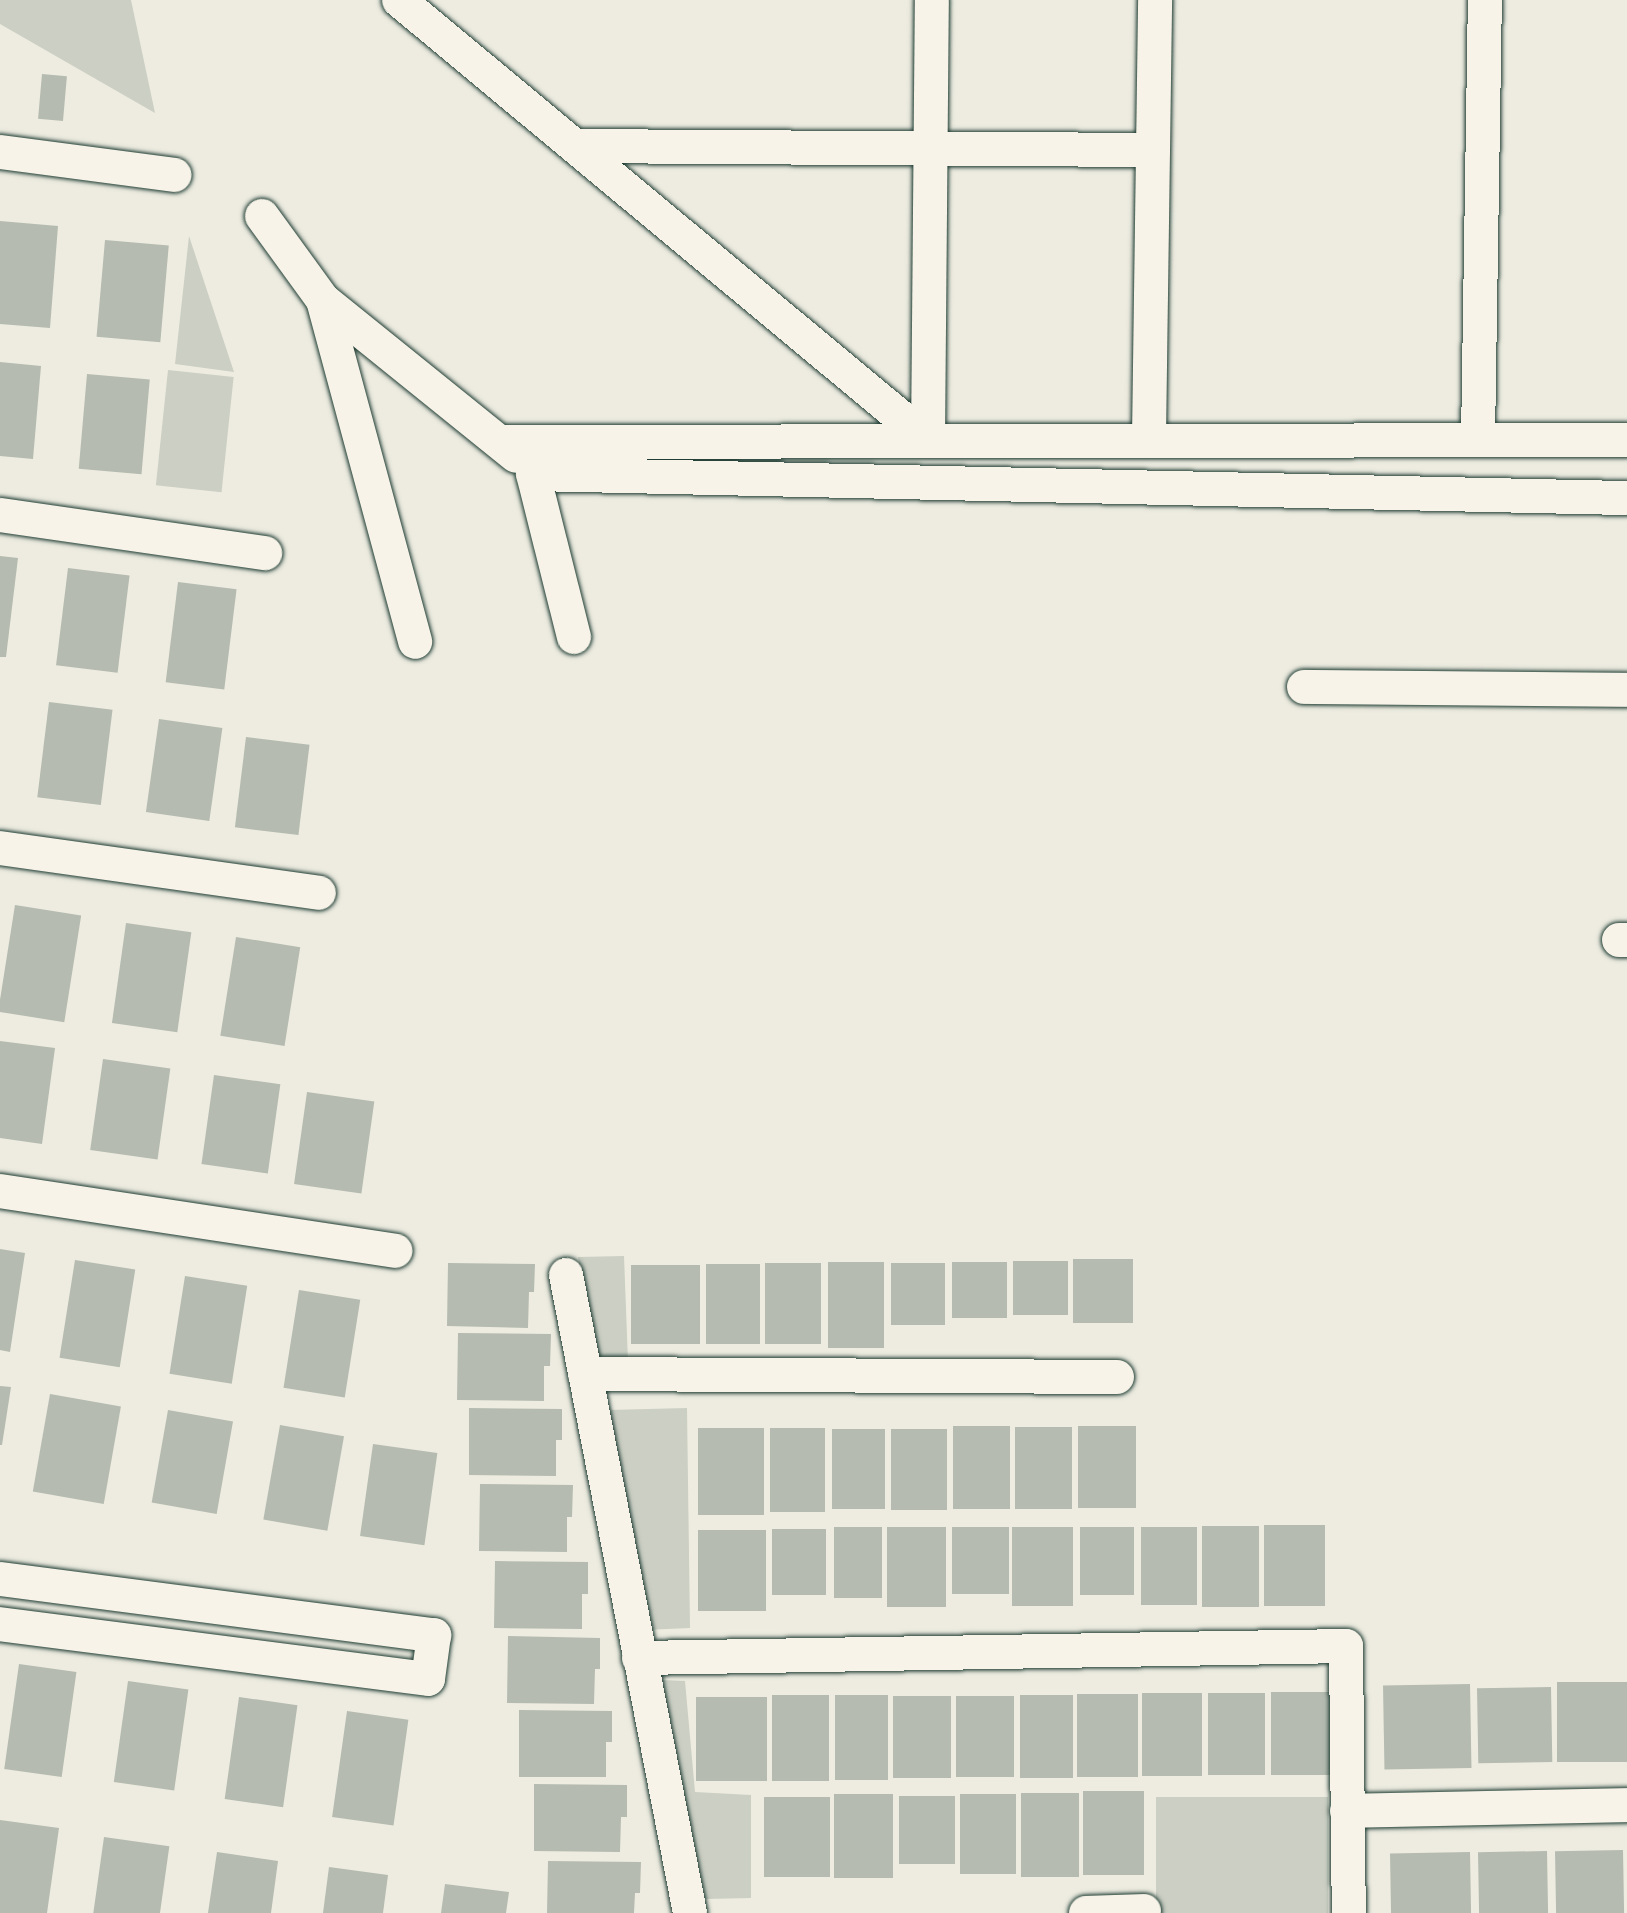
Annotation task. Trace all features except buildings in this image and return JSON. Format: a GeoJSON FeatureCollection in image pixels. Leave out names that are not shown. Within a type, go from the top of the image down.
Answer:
{"type":"FeatureCollection","features":[{"type":"Feature","properties":{"kind":"street"},"geometry":{"type":"LineString","coordinates":[[399,0],[928,440]]}},
{"type":"Feature","properties":{"kind":"street"},"geometry":{"type":"LineString","coordinates":[[928,440],[932,0]]}},
{"type":"Feature","properties":{"kind":"street"},"geometry":{"type":"LineString","coordinates":[[1149,438],[1155,0]]}},
{"type":"Feature","properties":{"kind":"street"},"geometry":{"type":"LineString","coordinates":[[1478,439],[1485,0]]}},
{"type":"Feature","properties":{"kind":"street"},"geometry":{"type":"LineString","coordinates":[[575,146],[1153,150]]}},
{"type":"Feature","properties":{"kind":"street"},"geometry":{"type":"LineString","coordinates":[[0,152],[174,175]]}},
{"type":"Feature","properties":{"kind":"street"},"geometry":{"type":"LineString","coordinates":[[262,216],[323,300],[502,442],[533,474],[574,637]]}},
{"type":"Feature","properties":{"kind":"street"},"geometry":{"type":"LineString","coordinates":[[323,300],[415,642]]}},
{"type":"Feature","properties":{"kind":"street"},"geometry":{"type":"LineString","coordinates":[[502,442],[1149,438],[1627,440]]}},
{"type":"Feature","properties":{"kind":"street"},"geometry":{"type":"LineString","coordinates":[[533,474],[1627,498]]}},
{"type":"Feature","properties":{"kind":"street"},"geometry":{"type":"LineString","coordinates":[[0,515],[265,553]]}},
{"type":"Feature","properties":{"kind":"street"},"geometry":{"type":"LineString","coordinates":[[1304,687],[1627,690]]}},
{"type":"Feature","properties":{"kind":"street"},"geometry":{"type":"LineString","coordinates":[[0,848],[319,893]]}},
{"type":"Feature","properties":{"kind":"street"},"geometry":{"type":"LineString","coordinates":[[0,1191],[395,1251]]}},
{"type":"Feature","properties":{"kind":"street"},"geometry":{"type":"LineString","coordinates":[[566,1275],[690,1913]]}},
{"type":"Feature","properties":{"kind":"street"},"geometry":{"type":"LineString","coordinates":[[585,1374],[1117,1377]]}},
{"type":"Feature","properties":{"kind":"street"},"geometry":{"type":"LineString","coordinates":[[0,1579],[434,1635],[428,1679],[0,1624]]}},
{"type":"Feature","properties":{"kind":"street"},"geometry":{"type":"LineString","coordinates":[[639,1658],[1346,1646],[1349,1913]]}},
{"type":"Feature","properties":{"kind":"street"},"geometry":{"type":"LineString","coordinates":[[1347,1811],[1627,1805]]}},
{"type":"Feature","properties":{"kind":"street"},"geometry":{"type":"LineString","coordinates":[[1086,1913],[1144,1911]]}},
{"type":"Feature","properties":{"kind":"shaded area"},"geometry":{"type":"Polygon","coordinates":[[[0,0],[131,0],[155,113],[0,24],[0,0]]]}},
{"type":"Feature","properties":{"kind":"shaded area"},"geometry":{"type":"Polygon","coordinates":[[[189,236],[234,372],[175,364],[189,236]]]}},
{"type":"Feature","properties":{"kind":"shaded area"},"geometry":{"type":"Polygon","coordinates":[[[168,370],[234,377],[222,492],[156,485],[168,370]]]}},
{"type":"Feature","properties":{"kind":"shaded area"},"geometry":{"type":"Polygon","coordinates":[[[624,1256],[628,1362],[599,1367],[578,1257],[624,1256]]]}},
{"type":"Feature","properties":{"kind":"shaded area"},"geometry":{"type":"Polygon","coordinates":[[[687,1408],[690,1628],[644,1630],[609,1410],[687,1408]]]}},
{"type":"Feature","properties":{"kind":"shaded area"},"geometry":{"type":"Polygon","coordinates":[[[660,1680],[685,1681],[695,1792],[751,1795],[751,1898],[705,1899],[660,1680]]]}},
{"type":"Feature","properties":{"kind":"shaded area"},"geometry":{"type":"Polygon","coordinates":[[[1156,1797],[1328,1797],[1328,1913],[1156,1913],[1156,1797]]]}}]}
